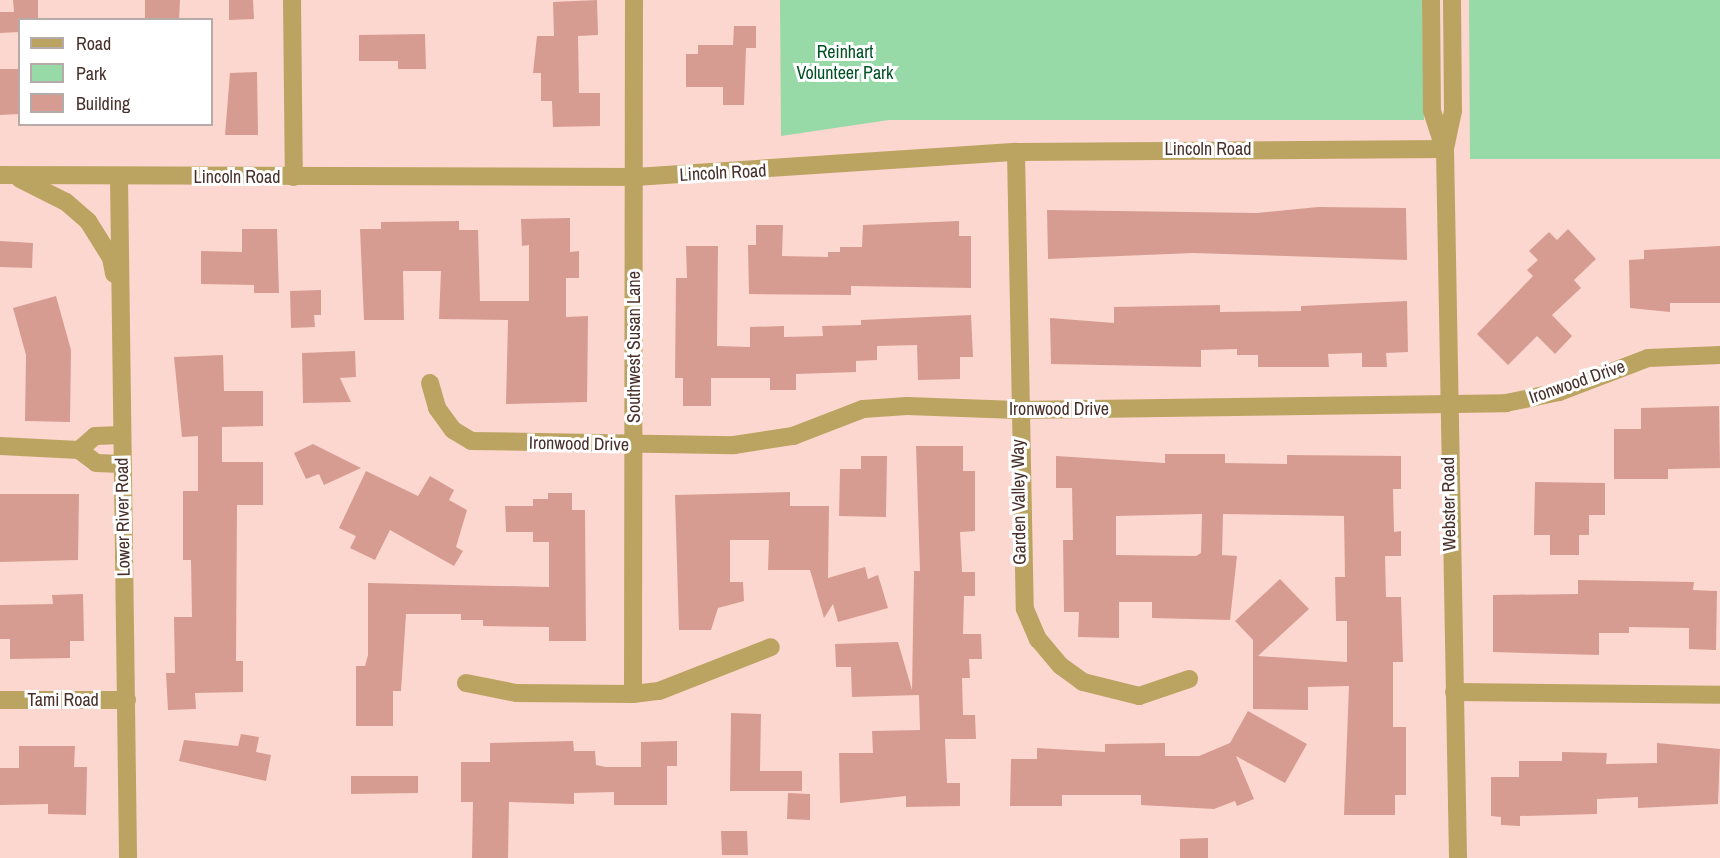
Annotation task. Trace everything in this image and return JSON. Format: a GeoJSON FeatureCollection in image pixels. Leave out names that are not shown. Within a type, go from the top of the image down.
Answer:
{"type":"FeatureCollection","features":[{"type":"Feature","properties":{"kind":"street"},"geometry":{"type":"LineString","coordinates":[[292,0],[294,177]]}},
{"type":"Feature","properties":{"kind":"street","name":"Southwest Susan Lane"},"geometry":{"type":"LineString","coordinates":[[633,694],[634,0]]}},
{"type":"Feature","properties":{"kind":"street","name":"Webster Road"},"geometry":{"type":"LineString","coordinates":[[1452,4],[1453,111],[1445,149],[1447,407],[1458,858]]}},
{"type":"Feature","properties":{"kind":"street","name":"Webster Road"},"geometry":{"type":"LineString","coordinates":[[1431,5],[1432,111],[1445,149]]}},
{"type":"Feature","properties":{"kind":"street","name":"Lincoln Road"},"geometry":{"type":"LineString","coordinates":[[5,175],[635,177],[1016,152],[1445,149]]}},
{"type":"Feature","properties":{"kind":"street","name":"Garden Valley Way"},"geometry":{"type":"LineString","coordinates":[[1016,152],[1020,570],[1025,609],[1038,639],[1061,666],[1109,692],[1139,696],[1189,679]]}},
{"type":"Feature","properties":{"kind":"street"},"geometry":{"type":"LineString","coordinates":[[5,175],[46,190],[88,221],[111,258],[120,303]]}},
{"type":"Feature","properties":{"kind":"street","name":"Lower River Road"},"geometry":{"type":"LineString","coordinates":[[119,177],[128,858]]}},
{"type":"Feature","properties":{"kind":"street","name":"Ironwood Drive"},"geometry":{"type":"LineString","coordinates":[[430,383],[437,408],[453,430],[471,441],[634,445],[764,443],[863,409],[1447,407],[1533,400],[1648,358],[1720,355]]}},
{"type":"Feature","properties":{"kind":"street"},"geometry":{"type":"LineString","coordinates":[[79,450],[95,436],[122,435]]}},
{"type":"Feature","properties":{"kind":"street"},"geometry":{"type":"LineString","coordinates":[[0,446],[79,450],[96,463],[122,464]]}},
{"type":"Feature","properties":{"kind":"street"},"geometry":{"type":"LineString","coordinates":[[466,683],[516,693],[633,694],[659,691],[771,647]]}},
{"type":"Feature","properties":{"kind":"street"},"geometry":{"type":"LineString","coordinates":[[1454,692],[1720,695]]}},
{"type":"Feature","properties":{"kind":"street","name":"Tami Road"},"geometry":{"type":"LineString","coordinates":[[0,700],[127,700]]}},
{"type":"Feature","properties":{"kind":"green space","name":"Reinhart Volunteer Park"},"geometry":{"type":"Polygon","coordinates":[[[780,0],[1422,0],[1424,120],[889,120],[781,136],[780,0]]]}},
{"type":"Feature","properties":{"kind":"green space"},"geometry":{"type":"Polygon","coordinates":[[[1469,0],[1720,0],[1720,159],[1470,159],[1469,0]]]}},
{"type":"Feature","properties":{"kind":"building"},"geometry":{"type":"Polygon","coordinates":[[[13,0],[38,0],[38,18],[18,18],[18,32],[0,33],[0,12],[14,12],[13,0]]]}},
{"type":"Feature","properties":{"kind":"building"},"geometry":{"type":"Polygon","coordinates":[[[145,0],[180,0],[179,18],[145,18],[145,0]]]}},
{"type":"Feature","properties":{"kind":"building"},"geometry":{"type":"Polygon","coordinates":[[[229,0],[253,0],[254,19],[229,20],[229,0]]]}},
{"type":"Feature","properties":{"kind":"building"},"geometry":{"type":"Polygon","coordinates":[[[597,0],[598,35],[578,36],[579,93],[600,93],[600,126],[553,127],[552,101],[541,101],[541,73],[533,73],[537,36],[554,36],[553,2],[597,0]]]}},
{"type":"Feature","properties":{"kind":"building"},"geometry":{"type":"Polygon","coordinates":[[[734,26],[756,26],[756,48],[746,48],[744,105],[723,105],[723,87],[686,87],[686,54],[698,54],[698,45],[733,45],[734,26]]]}},
{"type":"Feature","properties":{"kind":"building"},"geometry":{"type":"Polygon","coordinates":[[[425,34],[426,69],[398,69],[398,61],[359,61],[359,35],[425,34]]]}},
{"type":"Feature","properties":{"kind":"building"},"geometry":{"type":"Polygon","coordinates":[[[0,69],[18,69],[18,114],[0,115],[0,69]]]}},
{"type":"Feature","properties":{"kind":"building"},"geometry":{"type":"Polygon","coordinates":[[[257,72],[258,135],[225,135],[230,73],[257,72]]]}},
{"type":"Feature","properties":{"kind":"building"},"geometry":{"type":"Polygon","coordinates":[[[1318,207],[1406,208],[1407,260],[1193,253],[1048,259],[1047,210],[1257,213],[1318,207]]]}},
{"type":"Feature","properties":{"kind":"building"},"geometry":{"type":"Polygon","coordinates":[[[570,218],[570,252],[579,251],[579,278],[566,278],[566,317],[588,316],[587,402],[506,404],[508,320],[439,319],[441,271],[403,271],[404,320],[364,320],[360,229],[381,229],[381,222],[459,221],[459,230],[478,230],[480,301],[529,301],[529,245],[522,246],[521,219],[570,218]]]}},
{"type":"Feature","properties":{"kind":"building"},"geometry":{"type":"Polygon","coordinates":[[[959,221],[959,236],[971,236],[971,288],[851,286],[851,295],[749,294],[748,245],[756,245],[756,225],[783,225],[782,256],[828,257],[828,252],[840,252],[840,247],[862,247],[863,225],[959,221]]]}},
{"type":"Feature","properties":{"kind":"building"},"geometry":{"type":"Polygon","coordinates":[[[242,229],[277,229],[279,293],[254,293],[254,285],[201,284],[201,251],[242,252],[242,229]]]}},
{"type":"Feature","properties":{"kind":"building"},"geometry":{"type":"Polygon","coordinates":[[[1568,229],[1596,259],[1574,280],[1581,288],[1552,315],[1572,336],[1555,354],[1537,336],[1508,365],[1477,334],[1533,276],[1527,270],[1538,260],[1529,251],[1549,232],[1557,240],[1568,229]]]}},
{"type":"Feature","properties":{"kind":"building"},"geometry":{"type":"Polygon","coordinates":[[[0,241],[33,243],[32,268],[0,267],[0,241]]]}},
{"type":"Feature","properties":{"kind":"building"},"geometry":{"type":"Polygon","coordinates":[[[686,246],[718,246],[717,346],[750,347],[750,327],[784,326],[784,337],[823,336],[822,326],[861,325],[861,320],[971,315],[973,357],[960,357],[960,379],[918,380],[917,345],[877,346],[877,360],[856,361],[856,372],[796,374],[796,390],[770,390],[770,378],[711,378],[711,406],[683,406],[683,378],[675,378],[676,278],[687,278],[686,246]]]}},
{"type":"Feature","properties":{"kind":"building"},"geometry":{"type":"Polygon","coordinates":[[[1720,246],[1720,303],[1670,303],[1670,312],[1630,308],[1629,260],[1644,259],[1644,250],[1720,246]]]}},
{"type":"Feature","properties":{"kind":"building"},"geometry":{"type":"Polygon","coordinates":[[[321,290],[321,315],[314,315],[315,327],[291,328],[290,291],[321,290]]]}},
{"type":"Feature","properties":{"kind":"building"},"geometry":{"type":"Polygon","coordinates":[[[56,296],[71,350],[70,422],[25,421],[26,355],[13,308],[56,296]]]}},
{"type":"Feature","properties":{"kind":"building"},"geometry":{"type":"Polygon","coordinates":[[[1407,301],[1408,352],[1386,353],[1387,367],[1362,367],[1362,353],[1328,354],[1329,367],[1258,367],[1258,355],[1237,355],[1237,349],[1201,350],[1201,367],[1051,364],[1050,318],[1114,323],[1114,307],[1220,305],[1220,312],[1301,311],[1301,306],[1407,301]]]}},
{"type":"Feature","properties":{"kind":"building"},"geometry":{"type":"Polygon","coordinates":[[[355,351],[356,377],[340,378],[351,402],[303,403],[302,353],[355,351]]]}},
{"type":"Feature","properties":{"kind":"building"},"geometry":{"type":"Polygon","coordinates":[[[223,355],[224,391],[263,391],[263,426],[222,427],[222,462],[263,462],[263,505],[237,505],[236,661],[243,661],[243,692],[195,693],[196,709],[168,710],[166,673],[175,673],[174,617],[192,617],[191,560],[183,560],[183,491],[198,491],[198,436],[182,437],[174,357],[223,355]]]}},
{"type":"Feature","properties":{"kind":"building"},"geometry":{"type":"Polygon","coordinates":[[[1719,406],[1720,468],[1668,469],[1668,479],[1614,479],[1614,429],[1641,429],[1641,408],[1719,406]]]}},
{"type":"Feature","properties":{"kind":"building"},"geometry":{"type":"Polygon","coordinates":[[[313,444],[361,468],[324,485],[319,474],[306,479],[294,453],[313,444]]]}},
{"type":"Feature","properties":{"kind":"building"},"geometry":{"type":"Polygon","coordinates":[[[916,446],[963,446],[963,471],[975,471],[975,531],[960,532],[962,572],[975,572],[975,596],[964,596],[963,634],[981,634],[982,659],[969,659],[970,678],[962,678],[963,715],[975,715],[976,739],[945,739],[947,783],[960,783],[960,806],[906,807],[906,796],[840,803],[839,753],[873,753],[872,731],[920,730],[919,695],[852,697],[851,667],[836,667],[835,644],[898,642],[912,690],[914,571],[920,571],[916,446]]]}},
{"type":"Feature","properties":{"kind":"building"},"geometry":{"type":"Polygon","coordinates":[[[1165,454],[1225,454],[1225,463],[1287,464],[1287,455],[1401,456],[1401,489],[1393,489],[1394,532],[1401,531],[1401,556],[1385,556],[1386,597],[1401,597],[1403,662],[1393,662],[1393,727],[1406,727],[1406,795],[1395,795],[1395,815],[1344,815],[1349,686],[1308,687],[1308,710],[1253,709],[1253,640],[1235,621],[1280,579],[1309,609],[1258,656],[1347,662],[1347,621],[1336,621],[1335,577],[1345,577],[1344,516],[1223,514],[1222,555],[1237,556],[1230,620],[1152,618],[1152,602],[1119,602],[1119,638],[1078,637],[1079,612],[1064,612],[1063,540],[1073,540],[1072,488],[1056,488],[1056,456],[1165,463],[1165,454]],[[1202,514],[1116,516],[1116,555],[1196,556],[1201,553],[1202,514]]]}},
{"type":"Feature","properties":{"kind":"building"},"geometry":{"type":"Polygon","coordinates":[[[861,456],[887,456],[886,517],[839,516],[840,469],[861,469],[861,456]]]}},
{"type":"Feature","properties":{"kind":"building"},"geometry":{"type":"Polygon","coordinates":[[[366,471],[418,496],[430,476],[454,490],[449,500],[467,510],[456,547],[463,551],[454,566],[390,530],[375,560],[350,548],[356,536],[339,528],[366,471]]]}},
{"type":"Feature","properties":{"kind":"building"},"geometry":{"type":"Polygon","coordinates":[[[1535,482],[1605,483],[1605,515],[1589,515],[1589,535],[1579,535],[1579,555],[1550,555],[1550,535],[1534,535],[1535,482]]]}},
{"type":"Feature","properties":{"kind":"building"},"geometry":{"type":"Polygon","coordinates":[[[790,492],[790,506],[829,506],[828,578],[865,567],[868,579],[878,575],[888,608],[838,622],[833,604],[824,618],[810,570],[768,570],[769,540],[730,540],[730,582],[743,582],[744,601],[718,608],[711,630],[679,630],[675,495],[790,492]]]}},
{"type":"Feature","properties":{"kind":"building"},"geometry":{"type":"Polygon","coordinates":[[[548,493],[572,493],[572,510],[585,510],[586,641],[549,641],[549,627],[483,626],[483,620],[461,620],[461,614],[406,614],[401,691],[393,691],[393,726],[356,726],[356,666],[365,666],[368,655],[368,583],[549,587],[549,542],[533,542],[533,532],[506,532],[505,506],[533,506],[533,499],[548,499],[548,493]]]}},
{"type":"Feature","properties":{"kind":"building"},"geometry":{"type":"Polygon","coordinates":[[[0,494],[79,494],[78,560],[0,562],[0,494]]]}},
{"type":"Feature","properties":{"kind":"building"},"geometry":{"type":"Polygon","coordinates":[[[1578,580],[1694,582],[1693,590],[1717,591],[1716,650],[1689,649],[1689,628],[1629,627],[1629,633],[1599,633],[1599,655],[1493,652],[1493,595],[1578,594],[1578,580]]]}},
{"type":"Feature","properties":{"kind":"building"},"geometry":{"type":"Polygon","coordinates":[[[83,594],[84,641],[70,641],[70,658],[10,659],[10,639],[0,639],[0,605],[53,604],[52,595],[83,594]]]}},
{"type":"Feature","properties":{"kind":"building"},"geometry":{"type":"Polygon","coordinates":[[[1248,711],[1307,744],[1285,783],[1236,756],[1254,799],[1237,806],[1235,801],[1214,809],[1141,805],[1141,795],[1062,795],[1062,806],[1010,806],[1011,759],[1037,759],[1037,748],[1105,752],[1105,744],[1165,743],[1165,756],[1199,756],[1230,743],[1248,711]]]}},
{"type":"Feature","properties":{"kind":"building"},"geometry":{"type":"Polygon","coordinates":[[[731,713],[761,714],[760,771],[802,771],[802,791],[730,791],[731,713]]]}},
{"type":"Feature","properties":{"kind":"building"},"geometry":{"type":"Polygon","coordinates":[[[241,734],[259,737],[256,752],[271,755],[266,781],[179,761],[184,740],[238,746],[241,734]]]}},
{"type":"Feature","properties":{"kind":"building"},"geometry":{"type":"Polygon","coordinates":[[[573,741],[574,751],[595,751],[596,765],[641,767],[641,742],[677,741],[677,766],[667,766],[667,805],[614,805],[614,792],[574,793],[574,804],[509,802],[508,858],[472,858],[473,802],[461,802],[461,762],[490,762],[490,743],[573,741]]]}},
{"type":"Feature","properties":{"kind":"building"},"geometry":{"type":"Polygon","coordinates":[[[1657,743],[1720,749],[1718,804],[1638,808],[1638,797],[1597,799],[1597,814],[1520,816],[1520,826],[1501,825],[1501,817],[1491,816],[1491,777],[1519,777],[1519,761],[1562,761],[1562,752],[1607,753],[1606,764],[1657,763],[1657,743]]]}},
{"type":"Feature","properties":{"kind":"building"},"geometry":{"type":"Polygon","coordinates":[[[19,746],[75,746],[74,767],[87,767],[86,815],[48,814],[48,804],[0,805],[0,768],[19,768],[19,746]]]}},
{"type":"Feature","properties":{"kind":"building"},"geometry":{"type":"Polygon","coordinates":[[[351,776],[418,776],[418,793],[351,794],[351,776]]]}},
{"type":"Feature","properties":{"kind":"building"},"geometry":{"type":"Polygon","coordinates":[[[788,793],[810,794],[810,820],[787,819],[788,793]]]}},
{"type":"Feature","properties":{"kind":"building"},"geometry":{"type":"Polygon","coordinates":[[[721,831],[747,831],[748,855],[722,855],[721,831]]]}},
{"type":"Feature","properties":{"kind":"building"},"geometry":{"type":"Polygon","coordinates":[[[1208,838],[1208,858],[1180,858],[1180,839],[1208,838]]]}}]}
